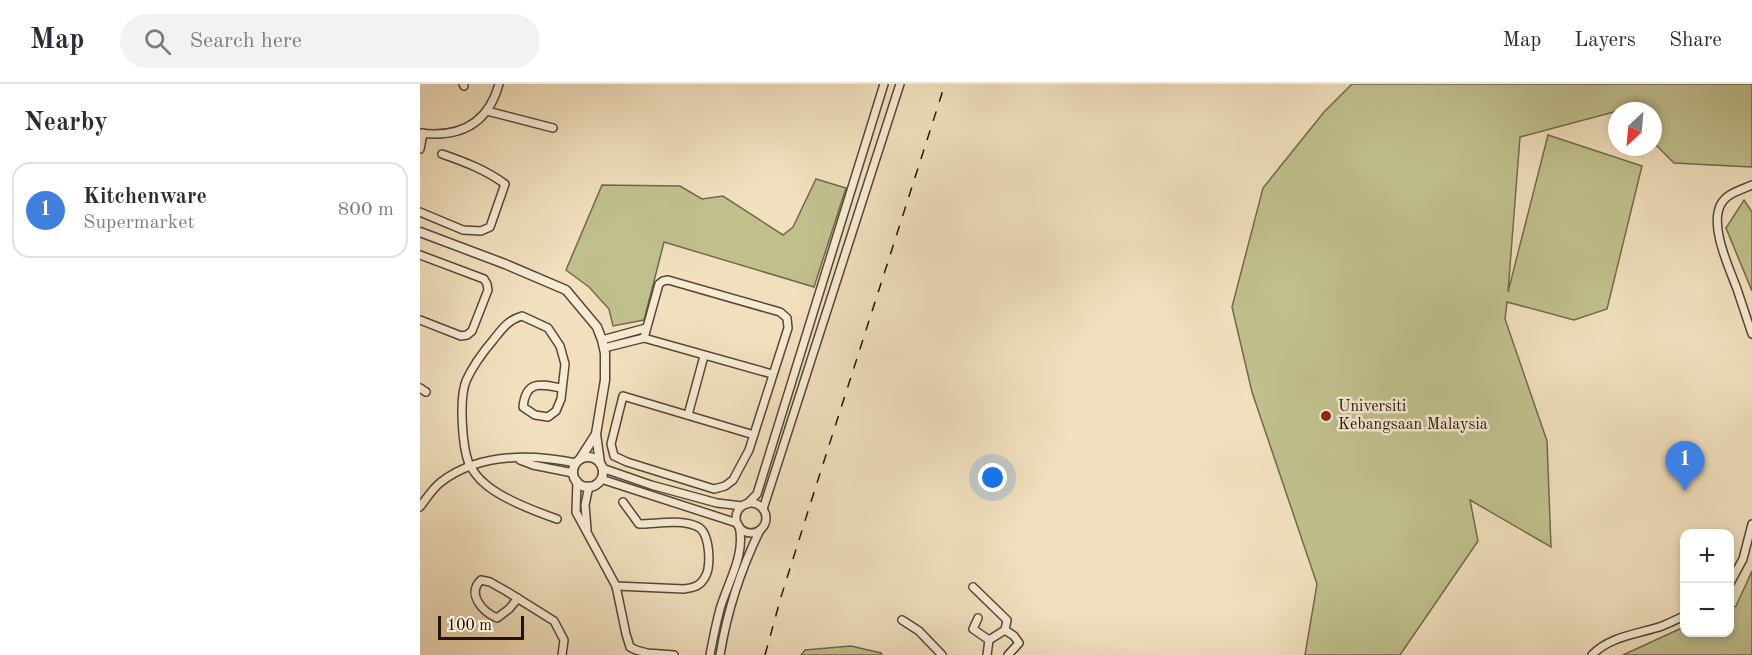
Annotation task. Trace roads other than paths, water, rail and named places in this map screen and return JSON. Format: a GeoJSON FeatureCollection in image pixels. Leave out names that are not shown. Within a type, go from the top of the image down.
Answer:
{"type":"FeatureCollection","features":[{"type":"Feature","properties":{"kind":"street"},"geometry":{"type":"LineString","coordinates":[[420,149],[421,133],[448,134],[468,128],[488,111],[495,99],[499,84]]}},
{"type":"Feature","properties":{"kind":"street"},"geometry":{"type":"LineString","coordinates":[[710,655],[720,607],[738,559],[741,536],[737,513],[757,494],[884,84]]}},
{"type":"Feature","properties":{"kind":"street"},"geometry":{"type":"LineString","coordinates":[[763,509],[900,84]]}},
{"type":"Feature","properties":{"kind":"street"},"geometry":{"type":"LineString","coordinates":[[488,111],[554,128]]}},
{"type":"Feature","properties":{"kind":"street"},"geometry":{"type":"LineString","coordinates":[[420,212],[463,230],[481,231],[490,227],[505,184],[495,176],[469,163],[442,154]]}},
{"type":"Feature","properties":{"kind":"street"},"geometry":{"type":"LineString","coordinates":[[1752,185],[1727,196],[1721,202],[1717,214],[1725,256],[1752,334]]}},
{"type":"Feature","properties":{"kind":"street"},"geometry":{"type":"LineString","coordinates":[[420,232],[566,290],[597,327],[603,344],[605,380],[596,434],[601,478],[596,484],[582,485],[575,477],[515,458]]}},
{"type":"Feature","properties":{"kind":"street"},"geometry":{"type":"LineString","coordinates":[[420,255],[484,279],[488,290],[472,331],[467,335],[460,336],[420,320]]}},
{"type":"Feature","properties":{"kind":"street"},"geometry":{"type":"LineString","coordinates":[[644,338],[659,284],[668,280],[780,312],[787,318],[788,328],[772,374],[754,435],[749,450],[733,480],[725,486],[714,489],[627,462],[614,456],[610,444],[623,396],[754,435]]}},
{"type":"Feature","properties":{"kind":"street"},"geometry":{"type":"LineString","coordinates":[[557,519],[531,510],[483,483],[470,465],[464,440],[463,394],[465,383],[477,359],[513,318],[522,316],[548,328],[560,346],[565,364],[561,399],[556,411],[548,417],[535,415],[523,407],[524,395],[540,384],[561,388]]}},
{"type":"Feature","properties":{"kind":"street"},"geometry":{"type":"LineString","coordinates":[[603,344],[646,328]]}},
{"type":"Feature","properties":{"kind":"street"},"geometry":{"type":"LineString","coordinates":[[603,344],[644,338],[772,374]]}},
{"type":"Feature","properties":{"kind":"street"},"geometry":{"type":"LineString","coordinates":[[688,415],[704,356]]}},
{"type":"Feature","properties":{"kind":"street"},"geometry":{"type":"LineString","coordinates":[[596,434],[578,461],[575,477],[576,512],[616,586],[630,646],[646,653],[674,655]]}},
{"type":"Feature","properties":{"kind":"street"},"geometry":{"type":"LineString","coordinates":[[420,507],[440,483],[470,465],[487,460],[534,457],[578,461],[591,457],[601,466],[651,485],[717,503],[758,505],[763,509],[766,518],[737,587],[726,621],[720,655]]}},
{"type":"Feature","properties":{"kind":"street"},"geometry":{"type":"LineString","coordinates":[[601,478],[738,524],[748,533],[760,530]]}},
{"type":"Feature","properties":{"kind":"street"},"geometry":{"type":"LineString","coordinates":[[587,532],[585,505],[590,486]]}},
{"type":"Feature","properties":{"kind":"street"},"geometry":{"type":"LineString","coordinates":[[616,586],[684,589],[699,585],[708,569],[706,535],[702,529],[696,525],[679,523],[639,524],[623,502]]}},
{"type":"Feature","properties":{"kind":"street"},"geometry":{"type":"LineString","coordinates":[[1734,576],[1743,560],[1752,524]]}},
{"type":"Feature","properties":{"kind":"street"},"geometry":{"type":"LineString","coordinates":[[518,598],[497,618],[486,613],[480,606],[475,593],[476,584],[481,580],[490,582],[518,598],[554,621],[564,640],[562,655]]}},
{"type":"Feature","properties":{"kind":"street"},"geometry":{"type":"LineString","coordinates":[[973,587],[1007,620],[1005,630],[989,640]]}},
{"type":"Feature","properties":{"kind":"street"},"geometry":{"type":"LineString","coordinates":[[978,618],[973,629],[989,640]]}},
{"type":"Feature","properties":{"kind":"street"},"geometry":{"type":"LineString","coordinates":[[1592,655],[1598,649],[1617,639],[1663,626],[1680,618]]}},
{"type":"Feature","properties":{"kind":"street"},"geometry":{"type":"LineString","coordinates":[[902,620],[919,631],[942,655]]}},
{"type":"Feature","properties":{"kind":"street"},"geometry":{"type":"LineString","coordinates":[[1005,630],[1019,643],[1008,655]]}},
{"type":"Feature","properties":{"kind":"street"},"geometry":{"type":"LineString","coordinates":[[987,655],[989,640]]}},
{"type":"Feature","properties":{"kind":"railway"},"geometry":{"type":"LineString","coordinates":[[765,655],[781,597],[945,84]]}},
{"type":"Feature","properties":{"kind":"place","name":"Universiti Kebangsaan Malaysia"},"geometry":{"type":"Point","coordinates":[1326,416]}},
{"type":"Feature","properties":{"kind":"place","name":"Kitchenware"},"geometry":{"type":"Point","coordinates":[1685,491]}}]}
